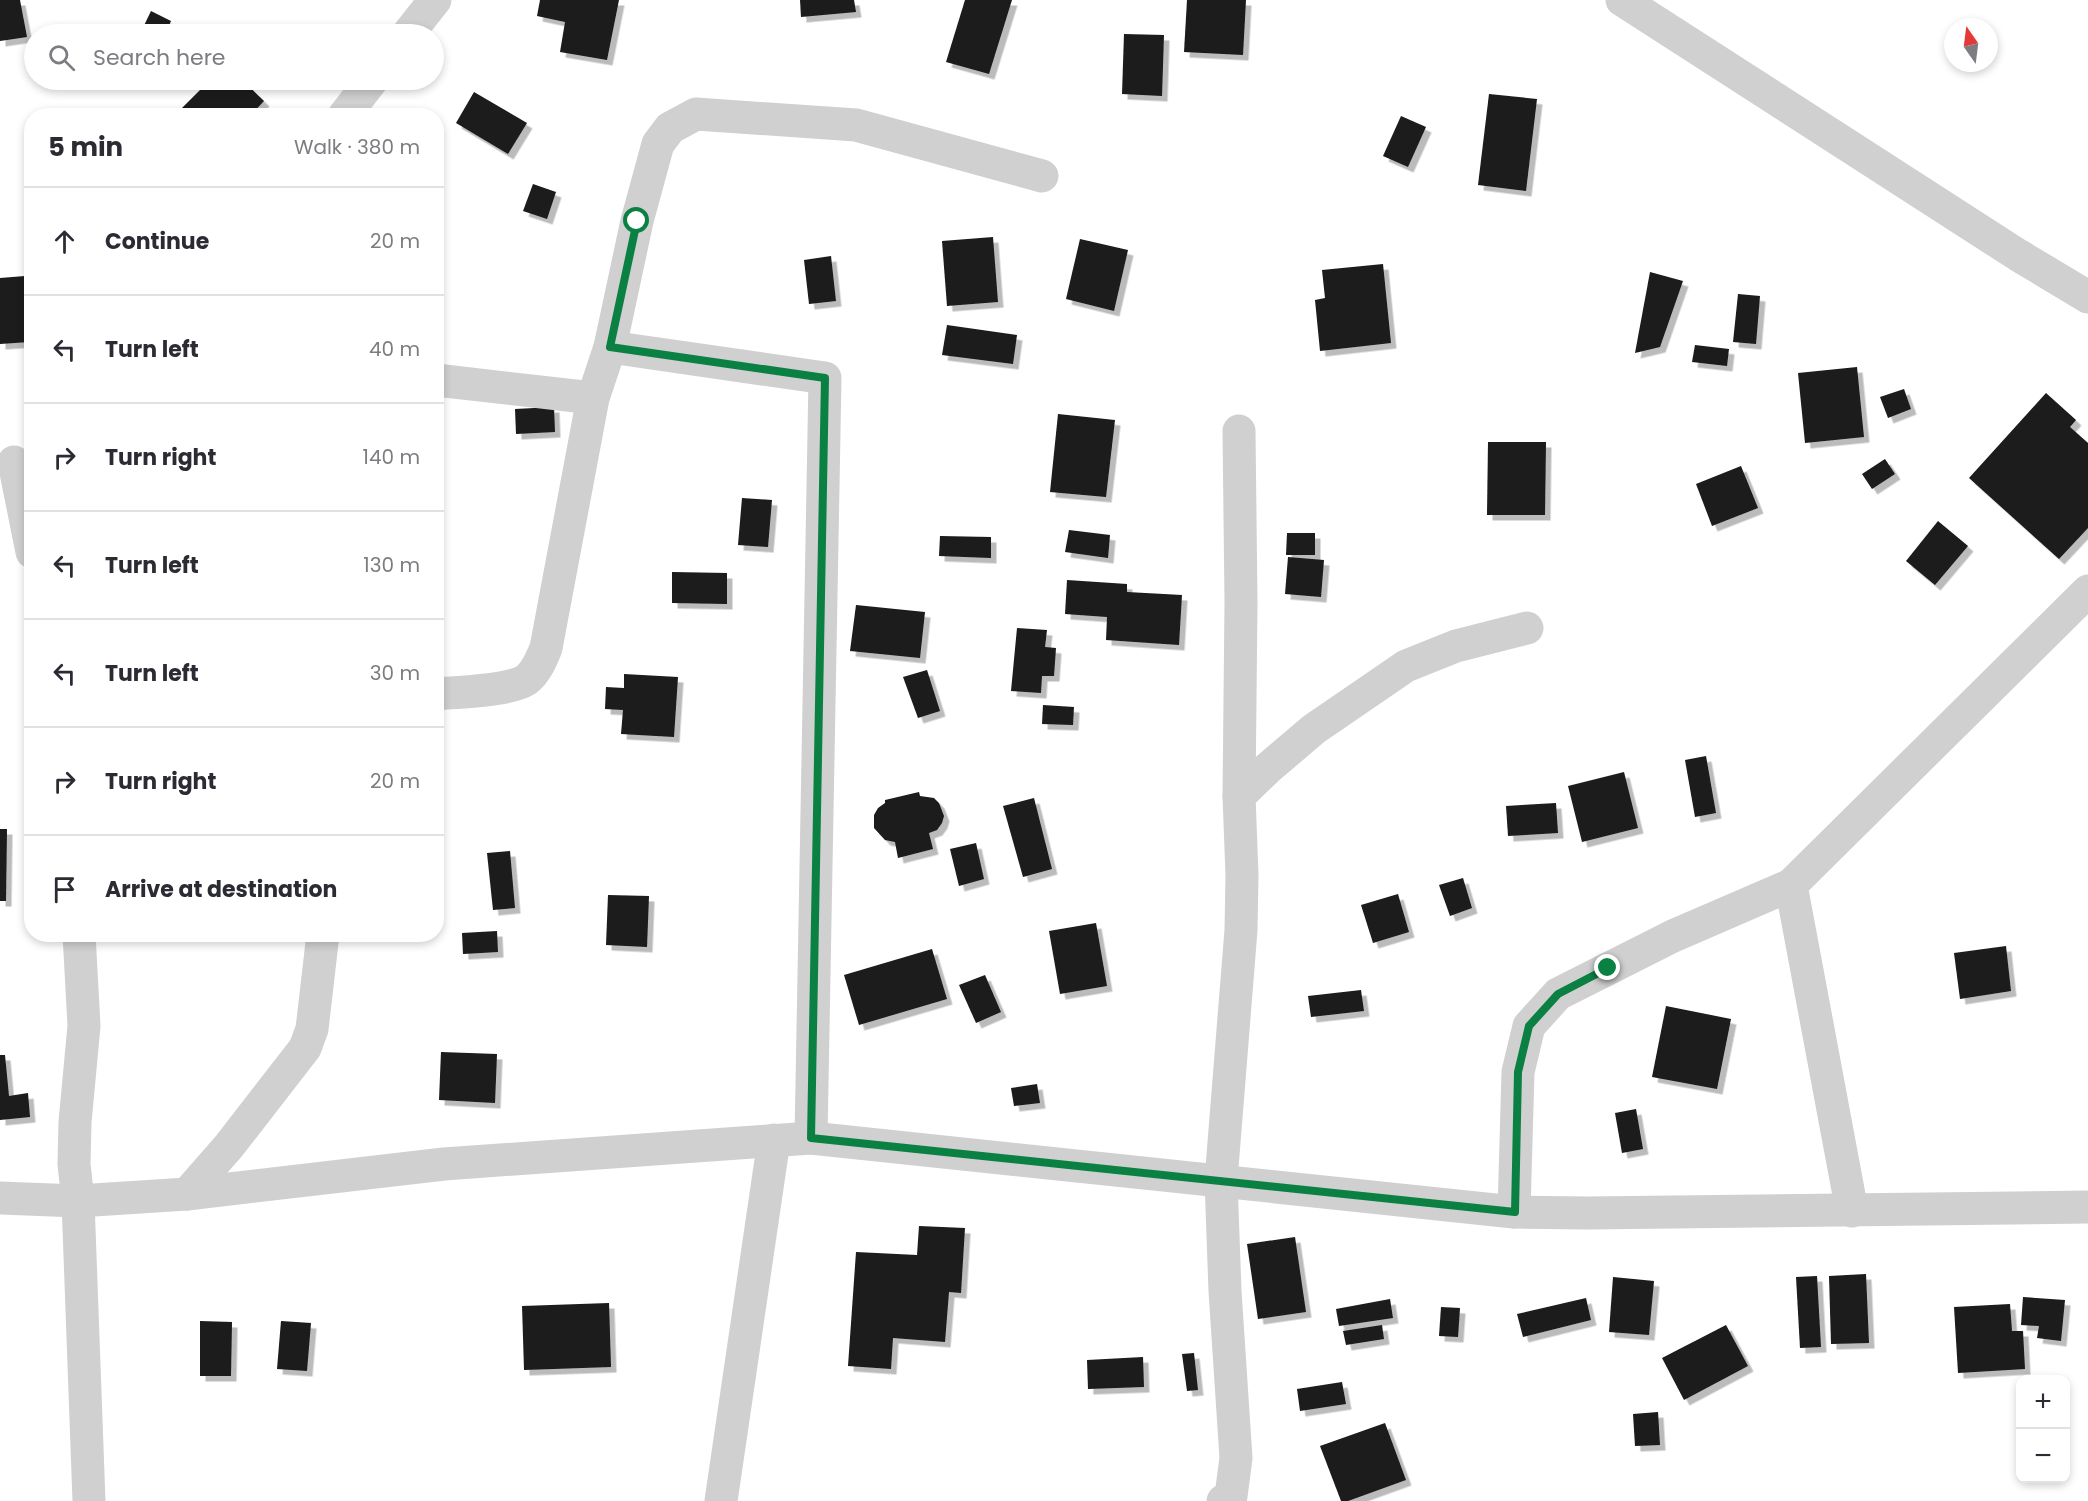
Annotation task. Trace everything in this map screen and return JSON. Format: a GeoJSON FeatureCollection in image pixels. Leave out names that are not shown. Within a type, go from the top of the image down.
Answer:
{"type":"FeatureCollection","features":[{"type":"Feature","properties":{"kind":"street"},"geometry":{"type":"LineString","coordinates":[[416,24],[435,0]]}},
{"type":"Feature","properties":{"kind":"street"},"geometry":{"type":"LineString","coordinates":[[1622,0],[2018,255],[2088,297]]}},
{"type":"Feature","properties":{"kind":"street"},"geometry":{"type":"LineString","coordinates":[[350,108],[364,90]]}},
{"type":"Feature","properties":{"kind":"street"},"geometry":{"type":"LineString","coordinates":[[444,693],[509,686],[527,680],[539,664],[546,648],[592,398],[610,347],[637,221],[658,144],[669,128],[696,114],[856,125],[1042,176]]}},
{"type":"Feature","properties":{"kind":"street"},"geometry":{"type":"LineString","coordinates":[[610,347],[825,378],[811,1138]]}},
{"type":"Feature","properties":{"kind":"street"},"geometry":{"type":"LineString","coordinates":[[444,381],[592,398]]}},
{"type":"Feature","properties":{"kind":"street"},"geometry":{"type":"LineString","coordinates":[[1223,1501],[1231,1496],[1236,1458],[1225,1291],[1221,1180],[1241,930],[1239,431]]}},
{"type":"Feature","properties":{"kind":"street"},"geometry":{"type":"LineString","coordinates":[[15,461],[24,509]]}},
{"type":"Feature","properties":{"kind":"street"},"geometry":{"type":"LineString","coordinates":[[1515,1212],[1518,1072],[1529,1026],[1558,994],[1673,936],[1791,885],[2088,591]]}},
{"type":"Feature","properties":{"kind":"street"},"geometry":{"type":"LineString","coordinates":[[1239,796],[1314,729],[1406,666],[1456,646],[1527,628]]}},
{"type":"Feature","properties":{"kind":"street"},"geometry":{"type":"LineString","coordinates":[[1791,885],[1852,1211]]}},
{"type":"Feature","properties":{"kind":"street"},"geometry":{"type":"LineString","coordinates":[[79,942],[84,1026],[75,1122],[75,1164],[89,1501]]}},
{"type":"Feature","properties":{"kind":"street"},"geometry":{"type":"LineString","coordinates":[[187,1194],[229,1146],[305,1048],[312,1029],[318,994],[322,942]]}},
{"type":"Feature","properties":{"kind":"street"},"geometry":{"type":"LineString","coordinates":[[0,1198],[78,1201],[187,1194],[444,1164],[811,1138],[1515,1212],[1852,1211],[2088,1207]]}},
{"type":"Feature","properties":{"kind":"street"},"geometry":{"type":"LineString","coordinates":[[721,1501],[774,1140]]}},
{"type":"Feature","properties":{"kind":"building"},"geometry":{"type":"Polygon","coordinates":[[[0,0],[20,0],[25,24],[24,37],[0,41],[0,0]]]}},
{"type":"Feature","properties":{"kind":"building"},"geometry":{"type":"Polygon","coordinates":[[[540,0],[619,0],[607,60],[560,52],[565,22],[537,16],[540,0]]]}},
{"type":"Feature","properties":{"kind":"building"},"geometry":{"type":"Polygon","coordinates":[[[800,0],[854,0],[856,12],[801,17],[800,0]]]}},
{"type":"Feature","properties":{"kind":"building"},"geometry":{"type":"Polygon","coordinates":[[[965,0],[1012,0],[989,74],[946,62],[965,0]]]}},
{"type":"Feature","properties":{"kind":"building"},"geometry":{"type":"Polygon","coordinates":[[[1187,0],[1246,0],[1243,55],[1184,52],[1187,0]]]}},
{"type":"Feature","properties":{"kind":"building"},"geometry":{"type":"Polygon","coordinates":[[[151,11],[171,21],[170,24],[145,24],[151,11]]]}},
{"type":"Feature","properties":{"kind":"building"},"geometry":{"type":"Polygon","coordinates":[[[1124,34],[1164,35],[1162,96],[1122,94],[1124,34]]]}},
{"type":"Feature","properties":{"kind":"building"},"geometry":{"type":"Polygon","coordinates":[[[200,90],[252,90],[264,101],[257,108],[182,108],[200,90]]]}},
{"type":"Feature","properties":{"kind":"building"},"geometry":{"type":"Polygon","coordinates":[[[474,92],[527,123],[508,154],[456,123],[474,92]]]}},
{"type":"Feature","properties":{"kind":"building"},"geometry":{"type":"Polygon","coordinates":[[[1489,94],[1537,99],[1526,191],[1478,185],[1489,94]]]}},
{"type":"Feature","properties":{"kind":"building"},"geometry":{"type":"Polygon","coordinates":[[[1401,116],[1426,127],[1408,167],[1383,156],[1401,116]]]}},
{"type":"Feature","properties":{"kind":"building"},"geometry":{"type":"Polygon","coordinates":[[[533,184],[556,192],[547,219],[523,211],[533,184]]]}},
{"type":"Feature","properties":{"kind":"building"},"geometry":{"type":"Polygon","coordinates":[[[993,237],[998,302],[947,306],[942,241],[993,237]]]}},
{"type":"Feature","properties":{"kind":"building"},"geometry":{"type":"Polygon","coordinates":[[[1080,239],[1128,250],[1114,311],[1066,299],[1080,239]]]}},
{"type":"Feature","properties":{"kind":"building"},"geometry":{"type":"Polygon","coordinates":[[[831,256],[836,301],[809,304],[804,260],[831,256]]]}},
{"type":"Feature","properties":{"kind":"building"},"geometry":{"type":"Polygon","coordinates":[[[1383,264],[1391,343],[1320,351],[1315,300],[1325,298],[1322,270],[1383,264]]]}},
{"type":"Feature","properties":{"kind":"building"},"geometry":{"type":"Polygon","coordinates":[[[1650,272],[1683,281],[1660,347],[1635,353],[1650,272]]]}},
{"type":"Feature","properties":{"kind":"building"},"geometry":{"type":"Polygon","coordinates":[[[24,276],[24,342],[0,344],[0,278],[24,276]]]}},
{"type":"Feature","properties":{"kind":"building"},"geometry":{"type":"Polygon","coordinates":[[[1738,294],[1760,296],[1756,344],[1733,342],[1738,294]]]}},
{"type":"Feature","properties":{"kind":"building"},"geometry":{"type":"Polygon","coordinates":[[[947,325],[1017,335],[1013,364],[942,355],[947,325]]]}},
{"type":"Feature","properties":{"kind":"building"},"geometry":{"type":"Polygon","coordinates":[[[1695,345],[1729,349],[1727,366],[1692,362],[1695,345]]]}},
{"type":"Feature","properties":{"kind":"building"},"geometry":{"type":"Polygon","coordinates":[[[1857,367],[1864,437],[1805,443],[1798,373],[1857,367]]]}},
{"type":"Feature","properties":{"kind":"building"},"geometry":{"type":"Polygon","coordinates":[[[1904,389],[1911,409],[1888,418],[1880,397],[1904,389]]]}},
{"type":"Feature","properties":{"kind":"building"},"geometry":{"type":"Polygon","coordinates":[[[2046,393],[2076,420],[2070,427],[2088,443],[2088,528],[2059,559],[1969,478],[2046,393]]]}},
{"type":"Feature","properties":{"kind":"building"},"geometry":{"type":"Polygon","coordinates":[[[554,407],[555,432],[516,434],[515,409],[554,407]]]}},
{"type":"Feature","properties":{"kind":"building"},"geometry":{"type":"Polygon","coordinates":[[[1058,414],[1115,420],[1106,497],[1050,492],[1058,414]]]}},
{"type":"Feature","properties":{"kind":"building"},"geometry":{"type":"Polygon","coordinates":[[[1488,442],[1546,442],[1545,515],[1487,515],[1488,442]]]}},
{"type":"Feature","properties":{"kind":"building"},"geometry":{"type":"Polygon","coordinates":[[[1885,459],[1895,474],[1872,489],[1862,474],[1885,459]]]}},
{"type":"Feature","properties":{"kind":"building"},"geometry":{"type":"Polygon","coordinates":[[[1741,466],[1758,508],[1712,526],[1696,484],[1741,466]]]}},
{"type":"Feature","properties":{"kind":"building"},"geometry":{"type":"Polygon","coordinates":[[[742,498],[772,500],[768,547],[738,545],[742,498]]]}},
{"type":"Feature","properties":{"kind":"building"},"geometry":{"type":"Polygon","coordinates":[[[1938,521],[1968,546],[1935,585],[1906,561],[1938,521]]]}},
{"type":"Feature","properties":{"kind":"building"},"geometry":{"type":"Polygon","coordinates":[[[1069,530],[1110,535],[1108,558],[1065,552],[1069,530]]]}},
{"type":"Feature","properties":{"kind":"building"},"geometry":{"type":"Polygon","coordinates":[[[1287,533],[1315,533],[1315,555],[1286,555],[1287,533]]]}},
{"type":"Feature","properties":{"kind":"building"},"geometry":{"type":"Polygon","coordinates":[[[940,536],[991,537],[991,558],[939,556],[940,536]]]}},
{"type":"Feature","properties":{"kind":"building"},"geometry":{"type":"Polygon","coordinates":[[[1288,557],[1324,560],[1321,597],[1285,594],[1288,557]]]}},
{"type":"Feature","properties":{"kind":"building"},"geometry":{"type":"Polygon","coordinates":[[[672,572],[727,573],[727,604],[672,603],[672,572]]]}},
{"type":"Feature","properties":{"kind":"building"},"geometry":{"type":"Polygon","coordinates":[[[1067,580],[1127,584],[1127,592],[1182,595],[1179,645],[1106,640],[1107,617],[1065,614],[1067,580]]]}},
{"type":"Feature","properties":{"kind":"building"},"geometry":{"type":"Polygon","coordinates":[[[856,605],[925,612],[920,658],[850,651],[856,605]]]}},
{"type":"Feature","properties":{"kind":"building"},"geometry":{"type":"Polygon","coordinates":[[[1017,628],[1047,630],[1045,647],[1056,648],[1054,676],[1042,676],[1041,693],[1011,691],[1017,628]]]}},
{"type":"Feature","properties":{"kind":"building"},"geometry":{"type":"Polygon","coordinates":[[[927,670],[940,711],[918,718],[903,677],[927,670]]]}},
{"type":"Feature","properties":{"kind":"building"},"geometry":{"type":"Polygon","coordinates":[[[624,674],[678,677],[674,737],[621,734],[623,710],[605,709],[606,687],[624,688],[624,674]]]}},
{"type":"Feature","properties":{"kind":"building"},"geometry":{"type":"Polygon","coordinates":[[[1043,705],[1074,707],[1073,725],[1042,724],[1043,705]]]}},
{"type":"Feature","properties":{"kind":"building"},"geometry":{"type":"Polygon","coordinates":[[[1706,756],[1716,813],[1695,817],[1685,760],[1706,756]]]}},
{"type":"Feature","properties":{"kind":"building"},"geometry":{"type":"Polygon","coordinates":[[[1624,772],[1638,828],[1582,842],[1568,786],[1624,772]]]}},
{"type":"Feature","properties":{"kind":"building"},"geometry":{"type":"Polygon","coordinates":[[[919,792],[920,796],[934,798],[939,803],[944,816],[942,823],[937,830],[929,833],[933,849],[898,858],[895,842],[885,840],[874,828],[874,815],[885,800],[919,792]]]}},
{"type":"Feature","properties":{"kind":"building"},"geometry":{"type":"Polygon","coordinates":[[[1034,798],[1052,869],[1023,877],[1003,806],[1034,798]]]}},
{"type":"Feature","properties":{"kind":"building"},"geometry":{"type":"Polygon","coordinates":[[[1556,803],[1558,833],[1508,836],[1506,806],[1556,803]]]}},
{"type":"Feature","properties":{"kind":"building"},"geometry":{"type":"Polygon","coordinates":[[[0,829],[7,829],[6,901],[0,901],[0,829]]]}},
{"type":"Feature","properties":{"kind":"building"},"geometry":{"type":"Polygon","coordinates":[[[976,843],[984,879],[959,886],[950,849],[976,843]]]}},
{"type":"Feature","properties":{"kind":"building"},"geometry":{"type":"Polygon","coordinates":[[[510,851],[515,908],[493,910],[487,853],[510,851]]]}},
{"type":"Feature","properties":{"kind":"building"},"geometry":{"type":"Polygon","coordinates":[[[1463,878],[1472,908],[1450,916],[1439,885],[1463,878]]]}},
{"type":"Feature","properties":{"kind":"building"},"geometry":{"type":"Polygon","coordinates":[[[1398,894],[1409,932],[1373,943],[1361,905],[1398,894]]]}},
{"type":"Feature","properties":{"kind":"building"},"geometry":{"type":"Polygon","coordinates":[[[608,895],[649,896],[647,947],[606,945],[608,895]]]}},
{"type":"Feature","properties":{"kind":"building"},"geometry":{"type":"Polygon","coordinates":[[[1096,923],[1107,986],[1060,994],[1049,931],[1096,923]]]}},
{"type":"Feature","properties":{"kind":"building"},"geometry":{"type":"Polygon","coordinates":[[[497,931],[498,952],[463,954],[462,933],[497,931]]]}},
{"type":"Feature","properties":{"kind":"building"},"geometry":{"type":"Polygon","coordinates":[[[2006,946],[2011,991],[1960,999],[1954,953],[2006,946]]]}},
{"type":"Feature","properties":{"kind":"building"},"geometry":{"type":"Polygon","coordinates":[[[932,949],[947,999],[859,1025],[844,975],[932,949]]]}},
{"type":"Feature","properties":{"kind":"building"},"geometry":{"type":"Polygon","coordinates":[[[985,975],[1001,1012],[976,1023],[959,985],[985,975]]]}},
{"type":"Feature","properties":{"kind":"building"},"geometry":{"type":"Polygon","coordinates":[[[1361,990],[1364,1011],[1311,1017],[1308,996],[1361,990]]]}},
{"type":"Feature","properties":{"kind":"building"},"geometry":{"type":"Polygon","coordinates":[[[1666,1006],[1731,1019],[1717,1089],[1652,1077],[1666,1006]]]}},
{"type":"Feature","properties":{"kind":"building"},"geometry":{"type":"Polygon","coordinates":[[[441,1052],[497,1054],[495,1103],[439,1100],[441,1052]]]}},
{"type":"Feature","properties":{"kind":"building"},"geometry":{"type":"Polygon","coordinates":[[[0,1055],[5,1055],[9,1096],[28,1093],[30,1117],[0,1120],[0,1055]]]}},
{"type":"Feature","properties":{"kind":"building"},"geometry":{"type":"Polygon","coordinates":[[[1037,1084],[1040,1103],[1014,1106],[1011,1088],[1037,1084]]]}},
{"type":"Feature","properties":{"kind":"building"},"geometry":{"type":"Polygon","coordinates":[[[1636,1109],[1643,1149],[1622,1153],[1615,1113],[1636,1109]]]}},
{"type":"Feature","properties":{"kind":"building"},"geometry":{"type":"Polygon","coordinates":[[[919,1226],[965,1228],[961,1293],[949,1292],[945,1342],[893,1338],[891,1369],[848,1366],[856,1252],[917,1255],[919,1226]]]}},
{"type":"Feature","properties":{"kind":"building"},"geometry":{"type":"Polygon","coordinates":[[[1295,1237],[1306,1312],[1258,1319],[1247,1244],[1295,1237]]]}},
{"type":"Feature","properties":{"kind":"building"},"geometry":{"type":"Polygon","coordinates":[[[1866,1274],[1869,1343],[1831,1344],[1829,1276],[1866,1274]]]}},
{"type":"Feature","properties":{"kind":"building"},"geometry":{"type":"Polygon","coordinates":[[[1817,1276],[1821,1347],[1800,1348],[1796,1277],[1817,1276]]]}},
{"type":"Feature","properties":{"kind":"building"},"geometry":{"type":"Polygon","coordinates":[[[1613,1277],[1654,1281],[1649,1335],[1609,1332],[1613,1277]]]}},
{"type":"Feature","properties":{"kind":"building"},"geometry":{"type":"Polygon","coordinates":[[[2023,1297],[2065,1300],[2061,1341],[2037,1338],[2039,1326],[2021,1325],[2023,1297]]]}},
{"type":"Feature","properties":{"kind":"building"},"geometry":{"type":"Polygon","coordinates":[[[1586,1298],[1591,1320],[1523,1337],[1517,1314],[1586,1298]]]}},
{"type":"Feature","properties":{"kind":"building"},"geometry":{"type":"Polygon","coordinates":[[[1390,1299],[1393,1318],[1339,1326],[1336,1309],[1390,1299]]]}},
{"type":"Feature","properties":{"kind":"building"},"geometry":{"type":"Polygon","coordinates":[[[609,1303],[611,1367],[524,1370],[522,1306],[609,1303]]]}},
{"type":"Feature","properties":{"kind":"building"},"geometry":{"type":"Polygon","coordinates":[[[2010,1304],[2012,1331],[2023,1331],[2025,1369],[1958,1373],[1954,1307],[2010,1304]]]}},
{"type":"Feature","properties":{"kind":"building"},"geometry":{"type":"Polygon","coordinates":[[[1441,1307],[1460,1308],[1458,1337],[1439,1336],[1441,1307]]]}},
{"type":"Feature","properties":{"kind":"building"},"geometry":{"type":"Polygon","coordinates":[[[200,1321],[232,1322],[231,1376],[200,1376],[200,1321]]]}},
{"type":"Feature","properties":{"kind":"building"},"geometry":{"type":"Polygon","coordinates":[[[281,1321],[311,1323],[307,1371],[277,1369],[281,1321]]]}},
{"type":"Feature","properties":{"kind":"building"},"geometry":{"type":"Polygon","coordinates":[[[1382,1325],[1384,1339],[1346,1345],[1343,1331],[1382,1325]]]}},
{"type":"Feature","properties":{"kind":"building"},"geometry":{"type":"Polygon","coordinates":[[[1726,1325],[1748,1366],[1684,1400],[1662,1358],[1726,1325]]]}},
{"type":"Feature","properties":{"kind":"building"},"geometry":{"type":"Polygon","coordinates":[[[1194,1353],[1198,1390],[1187,1391],[1182,1354],[1194,1353]]]}},
{"type":"Feature","properties":{"kind":"building"},"geometry":{"type":"Polygon","coordinates":[[[1143,1357],[1144,1387],[1088,1389],[1087,1360],[1143,1357]]]}},
{"type":"Feature","properties":{"kind":"building"},"geometry":{"type":"Polygon","coordinates":[[[1342,1382],[1346,1404],[1300,1411],[1297,1389],[1342,1382]]]}},
{"type":"Feature","properties":{"kind":"building"},"geometry":{"type":"Polygon","coordinates":[[[1658,1412],[1660,1445],[1635,1446],[1633,1414],[1658,1412]]]}},
{"type":"Feature","properties":{"kind":"building"},"geometry":{"type":"Polygon","coordinates":[[[1385,1423],[1406,1480],[1348,1501],[1341,1501],[1320,1446],[1385,1423]]]}},
{"type":"Feature","properties":{"kind":"route"},"geometry":{"type":"LineString","coordinates":[[637,221],[610,347],[825,378],[811,1138],[1515,1212],[1518,1072],[1529,1026],[1558,994],[1608,968]]}}]}
